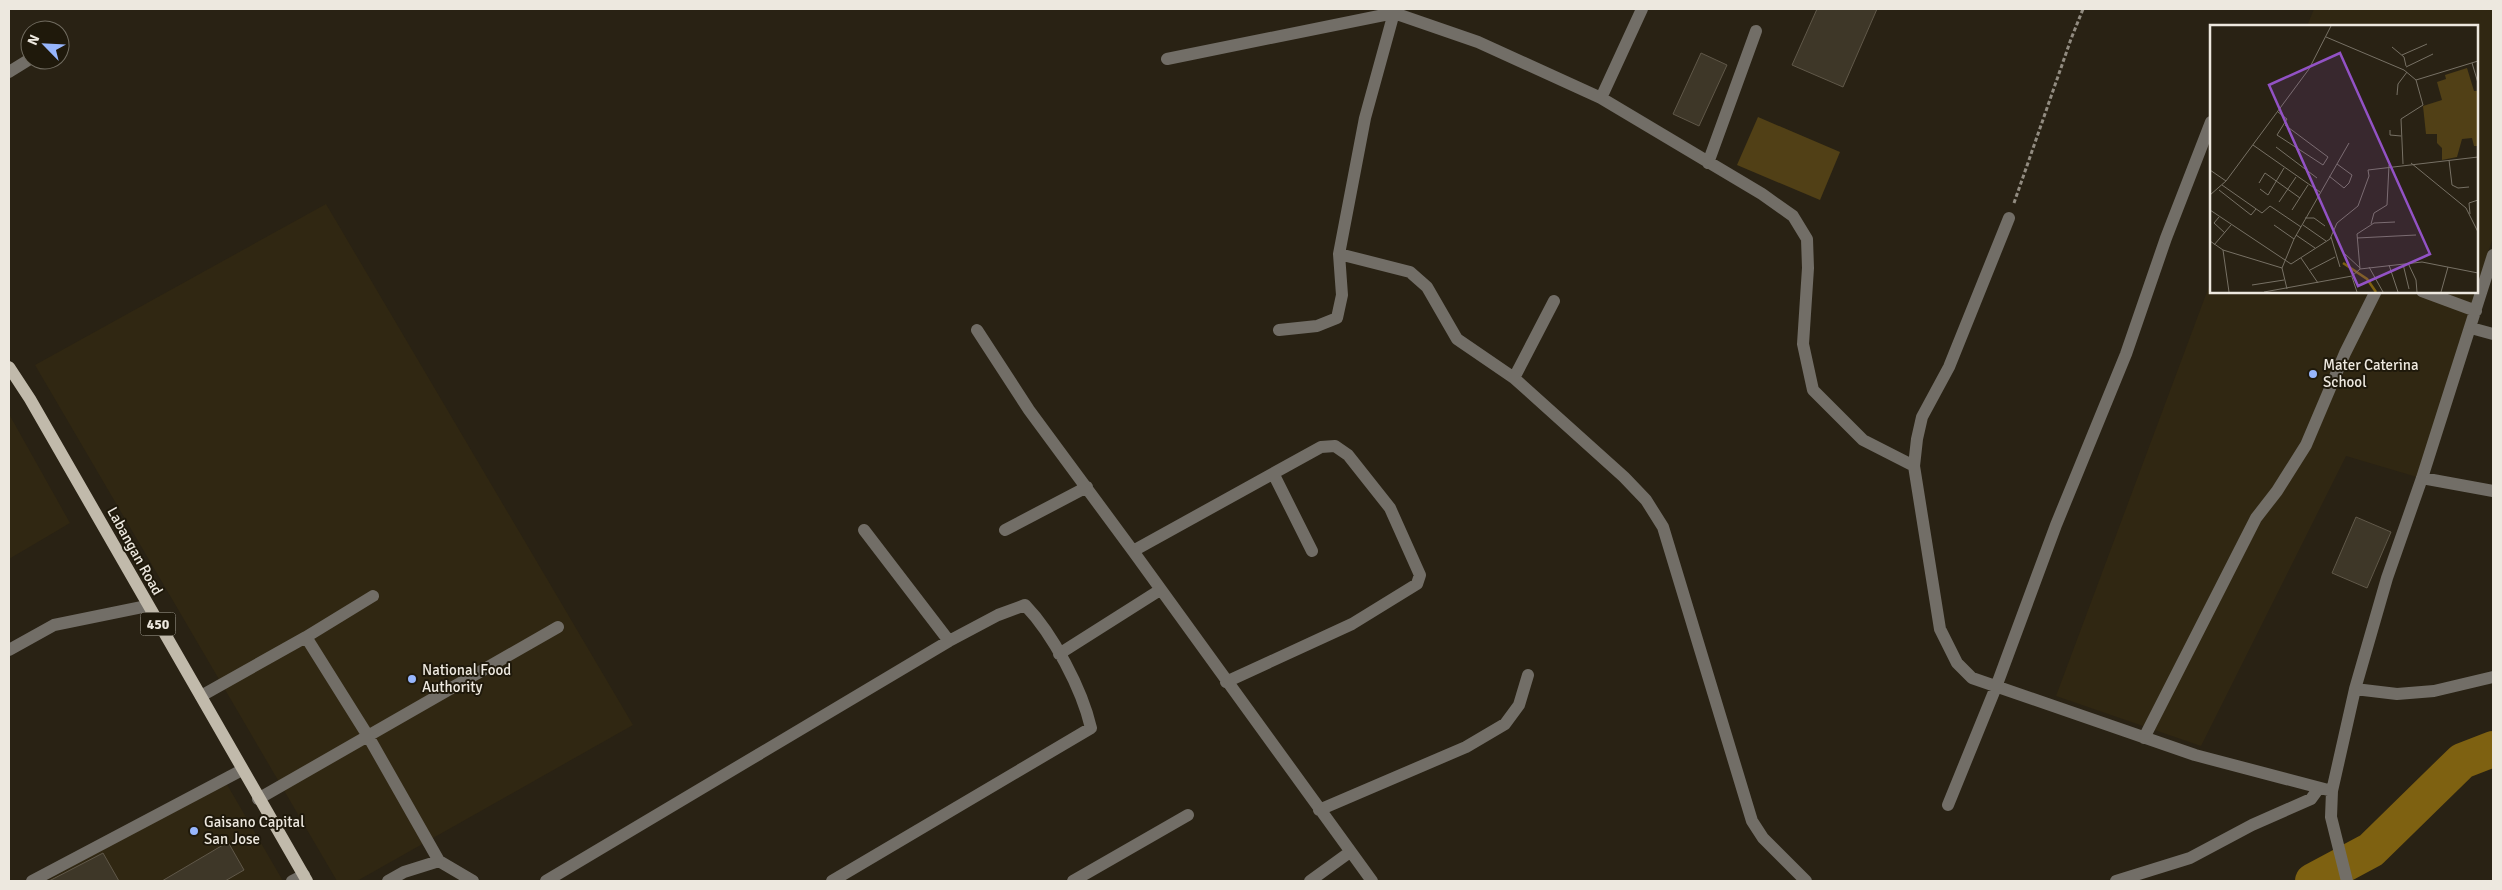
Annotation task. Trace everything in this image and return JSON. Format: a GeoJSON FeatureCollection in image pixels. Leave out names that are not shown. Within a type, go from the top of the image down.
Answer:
{"type":"FeatureCollection","features":[{"type":"Feature","properties":{"kind":"main road","name":"Labangan Road"},"geometry":{"type":"LineString","coordinates":[[9,367],[30,399],[147,606],[305,878]]}},
{"type":"Feature","properties":{"kind":"street"},"geometry":{"type":"LineString","coordinates":[[1601,98],[1642,9]]}},
{"type":"Feature","properties":{"kind":"street"},"geometry":{"type":"LineString","coordinates":[[1279,330],[1317,326],[1337,318],[1342,295],[1339,254],[1365,118],[1394,11]]}},
{"type":"Feature","properties":{"kind":"street"},"geometry":{"type":"LineString","coordinates":[[1167,59],[1394,11],[1478,42],[1601,98],[1762,194],[1793,216],[1807,239],[1808,268],[1803,344],[1813,390],[1863,440],[1914,466]]}},
{"type":"Feature","properties":{"kind":"street"},"geometry":{"type":"LineString","coordinates":[[1708,163],[1756,31]]}},
{"type":"Feature","properties":{"kind":"street"},"geometry":{"type":"LineString","coordinates":[[9,72],[20,65]]}},
{"type":"Feature","properties":{"kind":"street"},"geometry":{"type":"LineString","coordinates":[[1948,805],[1996,687],[2056,525],[2126,354],[2166,238],[2210,125]]}},
{"type":"Feature","properties":{"kind":"street"},"geometry":{"type":"LineString","coordinates":[[2009,218],[1949,366],[1922,417],[1916,439],[1914,466],[1940,629],[1957,663],[1972,678],[2144,738],[2216,762],[2325,789]]}},
{"type":"Feature","properties":{"kind":"street"},"geometry":{"type":"LineString","coordinates":[[1339,254],[1410,272],[1427,287],[1457,339],[1514,378],[1630,482],[1646,500],[1663,527],[1752,821],[1763,838],[1806,881]]}},
{"type":"Feature","properties":{"kind":"street"},"geometry":{"type":"LineString","coordinates":[[2346,881],[2336,844],[2325,789],[2387,578],[2491,268],[2493,254]]}},
{"type":"Feature","properties":{"kind":"street"},"geometry":{"type":"LineString","coordinates":[[2144,738],[2256,518],[2278,491],[2306,445],[2345,352],[2375,292]]}},
{"type":"Feature","properties":{"kind":"street"},"geometry":{"type":"LineString","coordinates":[[2425,292],[2476,311]]}},
{"type":"Feature","properties":{"kind":"street"},"geometry":{"type":"LineString","coordinates":[[1514,378],[1554,301]]}},
{"type":"Feature","properties":{"kind":"street"},"geometry":{"type":"LineString","coordinates":[[2471,328],[2493,334]]}},
{"type":"Feature","properties":{"kind":"street"},"geometry":{"type":"LineString","coordinates":[[977,330],[1028,410],[1134,551],[1226,682],[1372,881]]}},
{"type":"Feature","properties":{"kind":"street"},"geometry":{"type":"LineString","coordinates":[[1134,551],[1274,475],[1321,447],[1336,446],[1348,455],[1390,508],[1420,575],[1417,584],[1352,624],[1226,682]]}},
{"type":"Feature","properties":{"kind":"street"},"geometry":{"type":"LineString","coordinates":[[1274,475],[1312,551]]}},
{"type":"Feature","properties":{"kind":"street"},"geometry":{"type":"LineString","coordinates":[[2422,478],[2493,491]]}},
{"type":"Feature","properties":{"kind":"street"},"geometry":{"type":"LineString","coordinates":[[1005,530],[1087,488]]}},
{"type":"Feature","properties":{"kind":"street"},"geometry":{"type":"LineString","coordinates":[[864,530],[949,641]]}},
{"type":"Feature","properties":{"kind":"street"},"geometry":{"type":"LineString","coordinates":[[1059,654],[1160,590]]}},
{"type":"Feature","properties":{"kind":"street"},"geometry":{"type":"LineString","coordinates":[[201,696],[306,637],[373,596]]}},
{"type":"Feature","properties":{"kind":"street"},"geometry":{"type":"LineString","coordinates":[[546,881],[949,641],[998,615],[1025,605],[1041,622],[1086,704],[1091,728],[832,881]]}},
{"type":"Feature","properties":{"kind":"street"},"geometry":{"type":"LineString","coordinates":[[9,650],[54,625],[147,606]]}},
{"type":"Feature","properties":{"kind":"street"},"geometry":{"type":"LineString","coordinates":[[258,799],[558,626]]}},
{"type":"Feature","properties":{"kind":"street"},"geometry":{"type":"LineString","coordinates":[[306,637],[368,736],[439,861],[473,881]]}},
{"type":"Feature","properties":{"kind":"street"},"geometry":{"type":"LineString","coordinates":[[1319,810],[1466,747],[1505,724],[1519,705],[1528,675]]}},
{"type":"Feature","properties":{"kind":"street"},"geometry":{"type":"LineString","coordinates":[[2355,689],[2397,694],[2434,691],[2493,677]]}},
{"type":"Feature","properties":{"kind":"street"},"geometry":{"type":"LineString","coordinates":[[32,881],[242,770]]}},
{"type":"Feature","properties":{"kind":"street"},"geometry":{"type":"LineString","coordinates":[[2116,881],[2190,858],[2252,824],[2311,799],[2325,789]]}},
{"type":"Feature","properties":{"kind":"street"},"geometry":{"type":"LineString","coordinates":[[1073,881],[1188,815]]}},
{"type":"Feature","properties":{"kind":"street"},"geometry":{"type":"LineString","coordinates":[[1310,881],[1350,852]]}},
{"type":"Feature","properties":{"kind":"street"},"geometry":{"type":"LineString","coordinates":[[388,881],[404,872],[439,861]]}},
{"type":"Feature","properties":{"kind":"street"},"geometry":{"type":"LineString","coordinates":[[292,881],[305,878]]}},
{"type":"Feature","properties":{"kind":"path"},"geometry":{"type":"LineString","coordinates":[[2009,218],[2071,38],[2083,9]]}},
{"type":"Feature","properties":{"kind":"shaded area"},"geometry":{"type":"Polygon","coordinates":[[[2314,9],[2493,9],[2493,237],[2477,288],[2477,25],[2307,25],[2314,9]]]}},
{"type":"Feature","properties":{"kind":"shaded area"},"geometry":{"type":"Polygon","coordinates":[[[1758,117],[1840,152],[1820,200],[1737,165],[1758,117]]]}},
{"type":"Feature","properties":{"kind":"shaded area"},"geometry":{"type":"Polygon","coordinates":[[[326,204],[633,725],[357,881],[337,881],[35,365],[326,204]]]}},
{"type":"Feature","properties":{"kind":"shaded area","name":"Mater Caterina School"},"geometry":{"type":"Polygon","coordinates":[[[2210,284],[2210,292],[2476,292],[2417,477],[2346,456],[2201,746],[2056,696],[2210,284]]]}},
{"type":"Feature","properties":{"kind":"shaded area"},"geometry":{"type":"Polygon","coordinates":[[[9,414],[70,523],[9,559],[9,414]]]}},
{"type":"Feature","properties":{"kind":"shaded area","name":"Gaisano Capital San Jose"},"geometry":{"type":"Polygon","coordinates":[[[225,781],[283,881],[46,881],[225,781]]]}},
{"type":"Feature","properties":{"kind":"building"},"geometry":{"type":"Polygon","coordinates":[[[1817,9],[1877,9],[1843,87],[1792,65],[1817,9]]]}},
{"type":"Feature","properties":{"kind":"building"},"geometry":{"type":"Polygon","coordinates":[[[1701,53],[1727,65],[1699,126],[1673,114],[1701,53]]]}},
{"type":"Feature","properties":{"kind":"building"},"geometry":{"type":"Polygon","coordinates":[[[2356,517],[2391,532],[2367,588],[2332,573],[2356,517]]]}},
{"type":"Feature","properties":{"kind":"building"},"geometry":{"type":"Polygon","coordinates":[[[228,842],[244,870],[225,881],[162,881],[228,842]]]}},
{"type":"Feature","properties":{"kind":"building"},"geometry":{"type":"Polygon","coordinates":[[[103,853],[119,881],[49,881],[103,853]]]}},
{"type":"Feature","properties":{"kind":"waterway"},"geometry":{"type":"LineString","coordinates":[[2313,881],[2371,850],[2462,761],[2493,749]]}},
{"type":"Feature","properties":{"kind":"place","name":"Mater Caterina School"},"geometry":{"type":"Point","coordinates":[2313,374]}},
{"type":"Feature","properties":{"kind":"place","name":"National Food Authority"},"geometry":{"type":"Point","coordinates":[412,679]}},
{"type":"Feature","properties":{"kind":"place","name":"Gaisano Capital San Jose"},"geometry":{"type":"Point","coordinates":[194,831]}}]}
